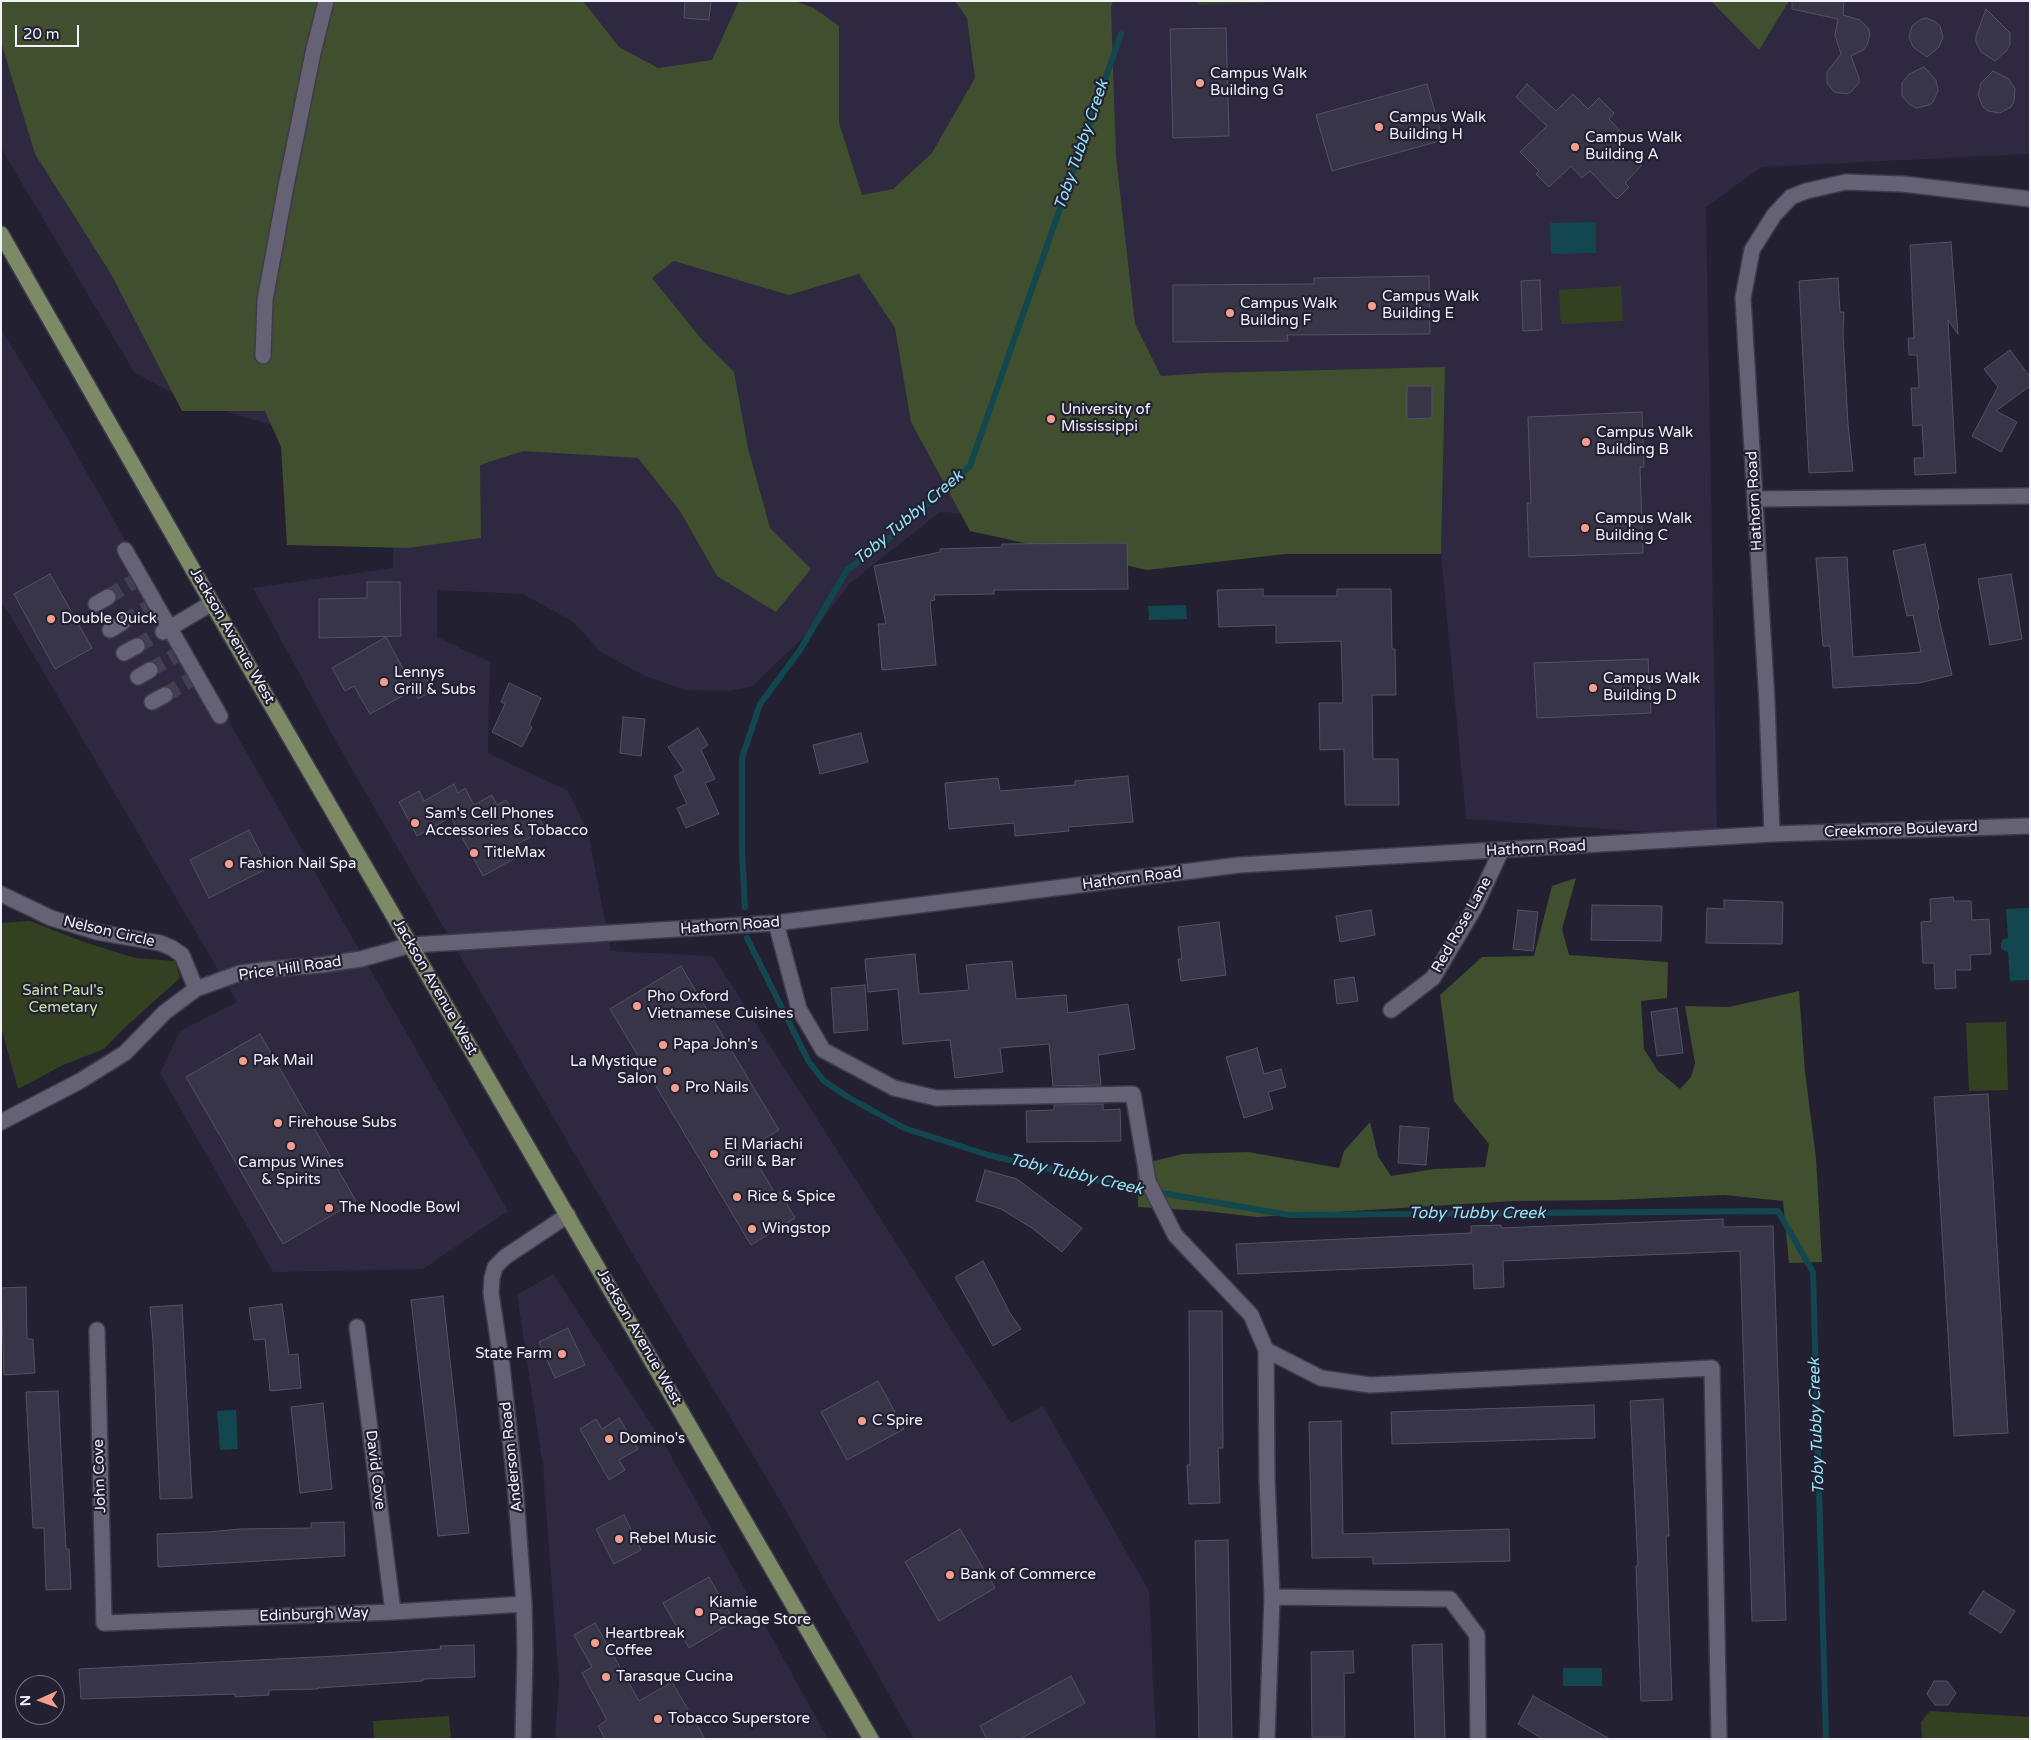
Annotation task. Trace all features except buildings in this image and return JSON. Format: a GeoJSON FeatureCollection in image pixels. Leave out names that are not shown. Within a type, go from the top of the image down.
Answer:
{"type":"FeatureCollection","features":[{"type":"Feature","properties":{"kind":"main road","name":"Jackson Avenue West"},"geometry":{"type":"LineString","coordinates":[[1,234],[212,603],[871,1739]]}},
{"type":"Feature","properties":{"kind":"street"},"geometry":{"type":"LineString","coordinates":[[263,356],[265,300],[313,53],[326,1]]}},
{"type":"Feature","properties":{"kind":"street","name":"Hathorn Road"},"geometry":{"type":"LineString","coordinates":[[411,945],[776,923],[1240,865],[1772,834],[1768,703],[1743,298],[1752,250],[1774,215],[1791,197],[1806,191],[1846,182],[1903,184],[2030,199]]}},
{"type":"Feature","properties":{"kind":"street"},"geometry":{"type":"LineString","coordinates":[[1755,499],[2030,496]]}},
{"type":"Feature","properties":{"kind":"street"},"geometry":{"type":"LineString","coordinates":[[125,550],[137,580],[165,630],[193,678],[220,716]]}},
{"type":"Feature","properties":{"kind":"street"},"geometry":{"type":"LineString","coordinates":[[165,630],[212,603]]}},
{"type":"Feature","properties":{"kind":"street","name":"Creekmore Boulevard"},"geometry":{"type":"LineString","coordinates":[[1772,834],[2030,826]]}},
{"type":"Feature","properties":{"kind":"street","name":"Red Rose Lane"},"geometry":{"type":"LineString","coordinates":[[1391,1010],[1432,978],[1474,909],[1501,851]]}},
{"type":"Feature","properties":{"kind":"street","name":"Nelson Circle"},"geometry":{"type":"LineString","coordinates":[[1,894],[21,905],[60,921],[97,932],[160,943],[172,948],[182,955],[196,989]]}},
{"type":"Feature","properties":{"kind":"street"},"geometry":{"type":"LineString","coordinates":[[776,923],[799,1009],[823,1050],[894,1088],[936,1098],[1133,1094],[1148,1181],[1175,1235],[1251,1315],[1266,1350],[1267,1479],[1272,1597],[1267,1739]]}},
{"type":"Feature","properties":{"kind":"street","name":"Price Hill Road"},"geometry":{"type":"LineString","coordinates":[[1,1122],[80,1081],[125,1053],[165,1012],[196,989],[240,973],[361,959],[411,945]]}},
{"type":"Feature","properties":{"kind":"street","name":"Anderson Road"},"geometry":{"type":"LineString","coordinates":[[523,1739],[526,1653],[524,1604],[515,1484],[502,1366],[491,1293],[492,1278],[495,1267],[504,1257],[568,1215]]}},
{"type":"Feature","properties":{"kind":"street","name":"David Cove"},"geometry":{"type":"LineString","coordinates":[[357,1327],[393,1612]]}},
{"type":"Feature","properties":{"kind":"street","name":"John Cove"},"geometry":{"type":"LineString","coordinates":[[97,1330],[104,1622]]}},
{"type":"Feature","properties":{"kind":"street"},"geometry":{"type":"LineString","coordinates":[[1266,1350],[1320,1378],[1370,1385],[1712,1368],[1719,1739]]}},
{"type":"Feature","properties":{"kind":"street"},"geometry":{"type":"LineString","coordinates":[[1272,1597],[1450,1598],[1478,1635],[1478,1739]]}},
{"type":"Feature","properties":{"kind":"street","name":"Edinburgh Way"},"geometry":{"type":"LineString","coordinates":[[104,1622],[393,1612],[524,1604]]}},
{"type":"Feature","properties":{"kind":"shaded area","name":"University of Mississippi"},"geometry":{"type":"Polygon","coordinates":[[[1,1],[2030,1],[2030,154],[1762,167],[1706,207],[1717,837],[1466,819],[1441,554],[940,512],[849,584],[822,620],[751,687],[729,691],[686,690],[645,676],[601,652],[573,622],[523,594],[437,590],[437,637],[490,662],[488,753],[568,791],[588,832],[611,951],[713,956],[1011,1423],[1043,1406],[1149,1591],[1156,1739],[914,1739],[779,1499],[635,1258],[334,738],[253,588],[393,568],[393,418],[272,425],[183,399],[134,372],[1,148],[1,1]]]}},
{"type":"Feature","properties":{"kind":"shaded area"},"geometry":{"type":"Polygon","coordinates":[[[1,1],[583,1],[619,47],[658,68],[712,60],[739,1],[795,1],[814,8],[839,26],[839,123],[862,195],[893,189],[932,153],[975,78],[967,18],[955,1],[1113,1],[1111,8],[1116,157],[1135,324],[1161,376],[1205,373],[1445,367],[1441,554],[1285,554],[1147,570],[970,531],[911,422],[895,328],[859,274],[789,295],[674,261],[652,278],[703,341],[734,372],[748,448],[770,528],[811,569],[776,612],[717,576],[680,511],[638,458],[523,451],[480,465],[481,538],[407,548],[287,545],[281,447],[265,411],[182,411],[111,274],[35,154],[1,42],[1,1]]]}},
{"type":"Feature","properties":{"kind":"shaded area"},"geometry":{"type":"Polygon","coordinates":[[[1711,1],[1789,1],[1759,50],[1711,1]]]}},
{"type":"Feature","properties":{"kind":"shaded area"},"geometry":{"type":"Polygon","coordinates":[[[1596,222],[1596,253],[1551,254],[1550,223],[1596,222]]]}},
{"type":"Feature","properties":{"kind":"shaded area"},"geometry":{"type":"Polygon","coordinates":[[[1,329],[65,434],[508,1211],[423,1269],[273,1272],[160,1073],[180,1031],[237,1002],[10,615],[1,604],[1,329]]]}},
{"type":"Feature","properties":{"kind":"shaded area"},"geometry":{"type":"Polygon","coordinates":[[[1186,605],[1187,619],[1149,620],[1148,606],[1186,605]]]}},
{"type":"Feature","properties":{"kind":"shaded area"},"geometry":{"type":"Polygon","coordinates":[[[1576,878],[1562,929],[1569,955],[1668,962],[1667,998],[1641,1001],[1644,1049],[1658,1071],[1680,1089],[1691,1077],[1695,1063],[1685,1006],[1729,1007],[1799,991],[1805,1072],[1816,1158],[1822,1262],[1789,1263],[1783,1201],[1724,1195],[1613,1200],[1514,1201],[1257,1217],[1204,1211],[1138,1207],[1137,1165],[1183,1154],[1248,1152],[1339,1168],[1344,1151],[1370,1122],[1378,1156],[1391,1176],[1434,1169],[1485,1167],[1489,1144],[1454,1101],[1440,995],[1482,957],[1534,956],[1552,886],[1576,878]]]}},
{"type":"Feature","properties":{"kind":"shaded area"},"geometry":{"type":"Polygon","coordinates":[[[2029,908],[2030,980],[2010,981],[2008,952],[2001,949],[2003,939],[2008,938],[2006,909],[2029,908]]]}},
{"type":"Feature","properties":{"kind":"shaded area"},"geometry":{"type":"Polygon","coordinates":[[[553,1274],[666,1447],[828,1739],[555,1739],[559,1682],[543,1467],[517,1295],[553,1274]]]}},
{"type":"Feature","properties":{"kind":"shaded area"},"geometry":{"type":"Polygon","coordinates":[[[236,1410],[238,1449],[220,1450],[217,1411],[236,1410]]]}},
{"type":"Feature","properties":{"kind":"shaded area"},"geometry":{"type":"Polygon","coordinates":[[[1563,1668],[1602,1668],[1602,1686],[1563,1686],[1563,1668]]]}},
{"type":"Feature","properties":{"kind":"green space"},"geometry":{"type":"Polygon","coordinates":[[[1197,1],[1286,1],[1286,2],[1197,5],[1197,1]]]}},
{"type":"Feature","properties":{"kind":"green space"},"geometry":{"type":"Polygon","coordinates":[[[1621,286],[1623,321],[1561,324],[1559,290],[1621,286]]]}},
{"type":"Feature","properties":{"kind":"green space","name":"Saint Paul's Cemetary"},"geometry":{"type":"Polygon","coordinates":[[[30,921],[81,941],[135,958],[175,961],[180,978],[122,1030],[104,1049],[63,1065],[18,1089],[1,1027],[1,923],[30,921]]]}},
{"type":"Feature","properties":{"kind":"green space"},"geometry":{"type":"Polygon","coordinates":[[[2006,1022],[2008,1090],[1969,1091],[1966,1023],[2006,1022]]]}},
{"type":"Feature","properties":{"kind":"green space"},"geometry":{"type":"Polygon","coordinates":[[[1930,1711],[2030,1717],[2030,1739],[1922,1739],[1921,1722],[1930,1711]]]}},
{"type":"Feature","properties":{"kind":"green space"},"geometry":{"type":"Polygon","coordinates":[[[449,1716],[451,1739],[374,1739],[373,1721],[449,1716]]]}},
{"type":"Feature","properties":{"kind":"waterway","name":"Toby Tubby Creek"},"geometry":{"type":"LineString","coordinates":[[745,907],[742,852],[742,758],[760,704],[800,650],[847,570],[891,537],[970,466],[1121,34]]}},
{"type":"Feature","properties":{"kind":"waterway","name":"Toby Tubby Creek"},"geometry":{"type":"LineString","coordinates":[[747,938],[809,1062],[824,1081],[848,1097],[904,1128],[988,1155],[1132,1188],[1289,1215],[1778,1211],[1813,1272],[1826,1739]]}},
{"type":"Feature","properties":{"kind":"tunnel"},"geometry":{"type":"LineString","coordinates":[[108,597],[133,582]]}},
{"type":"Feature","properties":{"kind":"tunnel"},"geometry":{"type":"LineString","coordinates":[[123,622],[148,608]]}},
{"type":"Feature","properties":{"kind":"tunnel"},"geometry":{"type":"LineString","coordinates":[[137,646],[161,632]]}},
{"type":"Feature","properties":{"kind":"tunnel"},"geometry":{"type":"LineString","coordinates":[[150,670],[175,656]]}},
{"type":"Feature","properties":{"kind":"tunnel"},"geometry":{"type":"LineString","coordinates":[[165,695],[190,680]]}},
{"type":"Feature","properties":{"kind":"place","name":"Campus Walk Building G"},"geometry":{"type":"Point","coordinates":[1200,83]}},
{"type":"Feature","properties":{"kind":"place","name":"Campus Walk Building H"},"geometry":{"type":"Point","coordinates":[1379,127]}},
{"type":"Feature","properties":{"kind":"place","name":"Campus Walk Building A"},"geometry":{"type":"Point","coordinates":[1575,147]}},
{"type":"Feature","properties":{"kind":"place","name":"Campus Walk Building E"},"geometry":{"type":"Point","coordinates":[1372,306]}},
{"type":"Feature","properties":{"kind":"place","name":"Campus Walk Building F"},"geometry":{"type":"Point","coordinates":[1230,313]}},
{"type":"Feature","properties":{"kind":"place","name":"University of Mississippi"},"geometry":{"type":"Point","coordinates":[1051,419]}},
{"type":"Feature","properties":{"kind":"place","name":"Campus Walk Building B"},"geometry":{"type":"Point","coordinates":[1586,442]}},
{"type":"Feature","properties":{"kind":"place","name":"Campus Walk Building C"},"geometry":{"type":"Point","coordinates":[1585,528]}},
{"type":"Feature","properties":{"kind":"place","name":"Double Quick"},"geometry":{"type":"Point","coordinates":[51,619]}},
{"type":"Feature","properties":{"kind":"place","name":"Lennys Grill & Subs"},"geometry":{"type":"Point","coordinates":[384,682]}},
{"type":"Feature","properties":{"kind":"place","name":"Campus Walk Building D"},"geometry":{"type":"Point","coordinates":[1593,688]}},
{"type":"Feature","properties":{"kind":"place","name":"Sam's Cell Phones Accessories & Tobacco"},"geometry":{"type":"Point","coordinates":[415,823]}},
{"type":"Feature","properties":{"kind":"place","name":"TitleMax"},"geometry":{"type":"Point","coordinates":[474,853]}},
{"type":"Feature","properties":{"kind":"place","name":"Fashion Nail Spa"},"geometry":{"type":"Point","coordinates":[229,864]}},
{"type":"Feature","properties":{"kind":"place","name":"Pho Oxford Vietnamese Cuisines"},"geometry":{"type":"Point","coordinates":[637,1006]}},
{"type":"Feature","properties":{"kind":"place","name":"Papa John's"},"geometry":{"type":"Point","coordinates":[663,1045]}},
{"type":"Feature","properties":{"kind":"place","name":"Pak Mail"},"geometry":{"type":"Point","coordinates":[243,1061]}},
{"type":"Feature","properties":{"kind":"place","name":"La Mystique Salon"},"geometry":{"type":"Point","coordinates":[667,1071]}},
{"type":"Feature","properties":{"kind":"place","name":"Pro Nails"},"geometry":{"type":"Point","coordinates":[675,1088]}},
{"type":"Feature","properties":{"kind":"place","name":"Firehouse Subs"},"geometry":{"type":"Point","coordinates":[278,1123]}},
{"type":"Feature","properties":{"kind":"place","name":"Campus Wines & Spirits"},"geometry":{"type":"Point","coordinates":[291,1146]}},
{"type":"Feature","properties":{"kind":"place","name":"El Mariachi Grill & Bar"},"geometry":{"type":"Point","coordinates":[714,1154]}},
{"type":"Feature","properties":{"kind":"place","name":"Rice & Spice"},"geometry":{"type":"Point","coordinates":[737,1197]}},
{"type":"Feature","properties":{"kind":"place","name":"The Noodle Bowl"},"geometry":{"type":"Point","coordinates":[329,1208]}},
{"type":"Feature","properties":{"kind":"place","name":"Wingstop"},"geometry":{"type":"Point","coordinates":[752,1229]}},
{"type":"Feature","properties":{"kind":"place","name":"State Farm"},"geometry":{"type":"Point","coordinates":[562,1354]}},
{"type":"Feature","properties":{"kind":"place","name":"C Spire"},"geometry":{"type":"Point","coordinates":[862,1421]}},
{"type":"Feature","properties":{"kind":"place","name":"Domino's"},"geometry":{"type":"Point","coordinates":[609,1439]}},
{"type":"Feature","properties":{"kind":"place","name":"Rebel Music"},"geometry":{"type":"Point","coordinates":[619,1539]}},
{"type":"Feature","properties":{"kind":"place","name":"Bank of Commerce"},"geometry":{"type":"Point","coordinates":[950,1575]}},
{"type":"Feature","properties":{"kind":"place","name":"Kiamie Package Store"},"geometry":{"type":"Point","coordinates":[699,1612]}},
{"type":"Feature","properties":{"kind":"place","name":"Heartbreak Coffee"},"geometry":{"type":"Point","coordinates":[595,1643]}},
{"type":"Feature","properties":{"kind":"place","name":"Tarasque Cucina"},"geometry":{"type":"Point","coordinates":[606,1677]}},
{"type":"Feature","properties":{"kind":"place","name":"Tobacco Superstore"},"geometry":{"type":"Point","coordinates":[658,1719]}}]}
